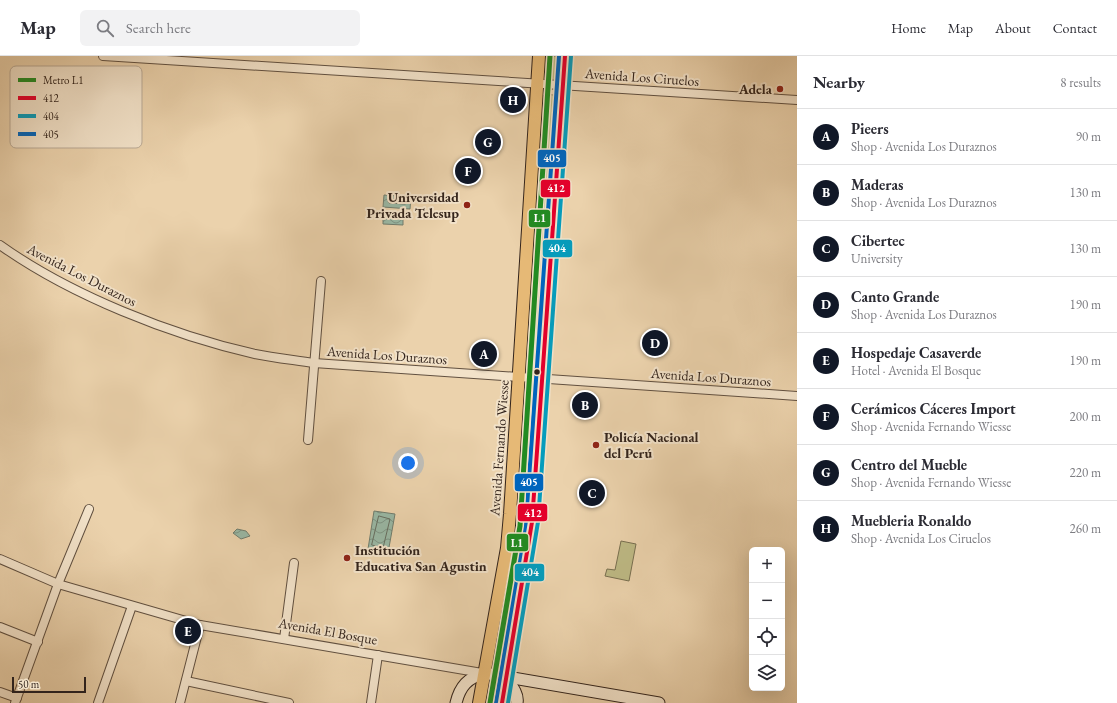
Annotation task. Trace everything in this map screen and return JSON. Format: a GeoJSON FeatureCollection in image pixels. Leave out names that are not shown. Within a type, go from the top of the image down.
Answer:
{"type":"FeatureCollection","features":[{"type":"Feature","properties":{"kind":"main road","name":"Avenida Fernando Wiesse"},"geometry":{"type":"LineString","coordinates":[[479,703],[507,548],[515,444],[539,56]]}},
{"type":"Feature","properties":{"kind":"main road"},"geometry":{"type":"LineString","coordinates":[[502,703],[532,522],[564,56]]}},
{"type":"Feature","properties":{"kind":"main road"},"geometry":{"type":"LineString","coordinates":[[515,444],[537,445]]}},
{"type":"Feature","properties":{"kind":"main road"},"geometry":{"type":"LineString","coordinates":[[499,591],[520,594]]}},
{"type":"Feature","properties":{"kind":"street","name":"Avenida Los Ciruelos"},"geometry":{"type":"LineString","coordinates":[[103,56],[797,100]]}},
{"type":"Feature","properties":{"kind":"street","name":"Avenida Los Duraznos"},"geometry":{"type":"LineString","coordinates":[[0,245],[50,276],[158,326],[205,342],[256,354],[314,363],[797,396]]}},
{"type":"Feature","properties":{"kind":"street"},"geometry":{"type":"LineString","coordinates":[[308,440],[321,281]]}},
{"type":"Feature","properties":{"kind":"street"},"geometry":{"type":"LineString","coordinates":[[0,692],[16,700],[58,584],[89,509]]}},
{"type":"Feature","properties":{"kind":"street","name":"Avenida El Bosque"},"geometry":{"type":"LineString","coordinates":[[0,559],[58,584],[200,625],[659,703]]}},
{"type":"Feature","properties":{"kind":"street"},"geometry":{"type":"LineString","coordinates":[[284,639],[294,563]]}},
{"type":"Feature","properties":{"kind":"street"},"geometry":{"type":"LineString","coordinates":[[98,703],[132,606]]}},
{"type":"Feature","properties":{"kind":"street"},"geometry":{"type":"LineString","coordinates":[[180,703],[200,625]]}},
{"type":"Feature","properties":{"kind":"street"},"geometry":{"type":"LineString","coordinates":[[0,627],[38,642]]}},
{"type":"Feature","properties":{"kind":"street"},"geometry":{"type":"LineString","coordinates":[[371,703],[378,655]]}},
{"type":"Feature","properties":{"kind":"street"},"geometry":{"type":"LineString","coordinates":[[456,703],[464,684],[472,677],[484,673]]}},
{"type":"Feature","properties":{"kind":"street"},"geometry":{"type":"LineString","coordinates":[[506,678],[513,688],[518,700],[517,703]]}},
{"type":"Feature","properties":{"kind":"street"},"geometry":{"type":"LineString","coordinates":[[186,681],[289,703]]}},
{"type":"Feature","properties":{"kind":"street"},"geometry":{"type":"LineString","coordinates":[[240,703],[243,694]]}},
{"type":"Feature","properties":{"kind":"shaded area"},"geometry":{"type":"Polygon","coordinates":[[[545,56],[558,56],[556,77],[554,81],[545,80],[545,56]]]}},
{"type":"Feature","properties":{"kind":"shaded area"},"geometry":{"type":"Polygon","coordinates":[[[546,94],[556,97],[537,369],[535,373],[527,371],[525,368],[543,96],[546,94]]]}},
{"type":"Feature","properties":{"kind":"shaded area"},"geometry":{"type":"Polygon","coordinates":[[[621,541],[636,544],[629,581],[605,576],[607,569],[615,570],[621,541]]]}},
{"type":"Feature","properties":{"kind":"shaded area"},"geometry":{"type":"Polygon","coordinates":[[[486,693],[495,695],[496,703],[482,703],[486,693]]]}},
{"type":"Feature","properties":{"kind":"water"},"geometry":{"type":"Polygon","coordinates":[[[384,195],[411,197],[410,209],[383,207],[384,195]]]}},
{"type":"Feature","properties":{"kind":"water"},"geometry":{"type":"Polygon","coordinates":[[[383,211],[403,212],[403,225],[383,224],[383,211]]]}},
{"type":"Feature","properties":{"kind":"water"},"geometry":{"type":"Polygon","coordinates":[[[374,511],[395,514],[388,553],[368,549],[374,511]]]}},
{"type":"Feature","properties":{"kind":"water"},"geometry":{"type":"Polygon","coordinates":[[[237,529],[246,531],[250,536],[241,539],[233,533],[237,529]]]}},
{"type":"Feature","properties":{"kind":"metro line","name":"L1"},"geometry":{"type":"LineString","coordinates":[[490,703],[520,526],[550,56]]}},
{"type":"Feature","properties":{"kind":"transit line","name":"405"},"geometry":{"type":"LineString","coordinates":[[496,702],[526,521],[559,56]]}},
{"type":"Feature","properties":{"kind":"transit line","name":"412"},"geometry":{"type":"LineString","coordinates":[[502,703],[532,522],[565,56]]}},
{"type":"Feature","properties":{"kind":"transit line","name":"404"},"geometry":{"type":"LineString","coordinates":[[508,703],[538,522],[571,56]]}},
{"type":"Feature","properties":{"kind":"place","name":"Adela"},"geometry":{"type":"Point","coordinates":[780,89]}},
{"type":"Feature","properties":{"kind":"place","name":"Muebleria Ronaldo"},"geometry":{"type":"Point","coordinates":[513,100]}},
{"type":"Feature","properties":{"kind":"place","name":"Centro del Mueble"},"geometry":{"type":"Point","coordinates":[488,142]}},
{"type":"Feature","properties":{"kind":"place","name":"Cerámicos Cáceres Import"},"geometry":{"type":"Point","coordinates":[468,171]}},
{"type":"Feature","properties":{"kind":"place","name":"Universidad Privada Telesup"},"geometry":{"type":"Point","coordinates":[467,205]}},
{"type":"Feature","properties":{"kind":"place","name":"Canto Grande"},"geometry":{"type":"Point","coordinates":[655,343]}},
{"type":"Feature","properties":{"kind":"place","name":"Pieers"},"geometry":{"type":"Point","coordinates":[484,354]}},
{"type":"Feature","properties":{"kind":"place","name":"Maderas"},"geometry":{"type":"Point","coordinates":[585,405]}},
{"type":"Feature","properties":{"kind":"place","name":"Policía Nacional del Perú"},"geometry":{"type":"Point","coordinates":[596,445]}},
{"type":"Feature","properties":{"kind":"place","name":"Cibertec"},"geometry":{"type":"Point","coordinates":[592,493]}},
{"type":"Feature","properties":{"kind":"place","name":"Institución Educativa San Agustin"},"geometry":{"type":"Point","coordinates":[347,558]}},
{"type":"Feature","properties":{"kind":"place","name":"Hospedaje Casaverde"},"geometry":{"type":"Point","coordinates":[188,631]}}]}
